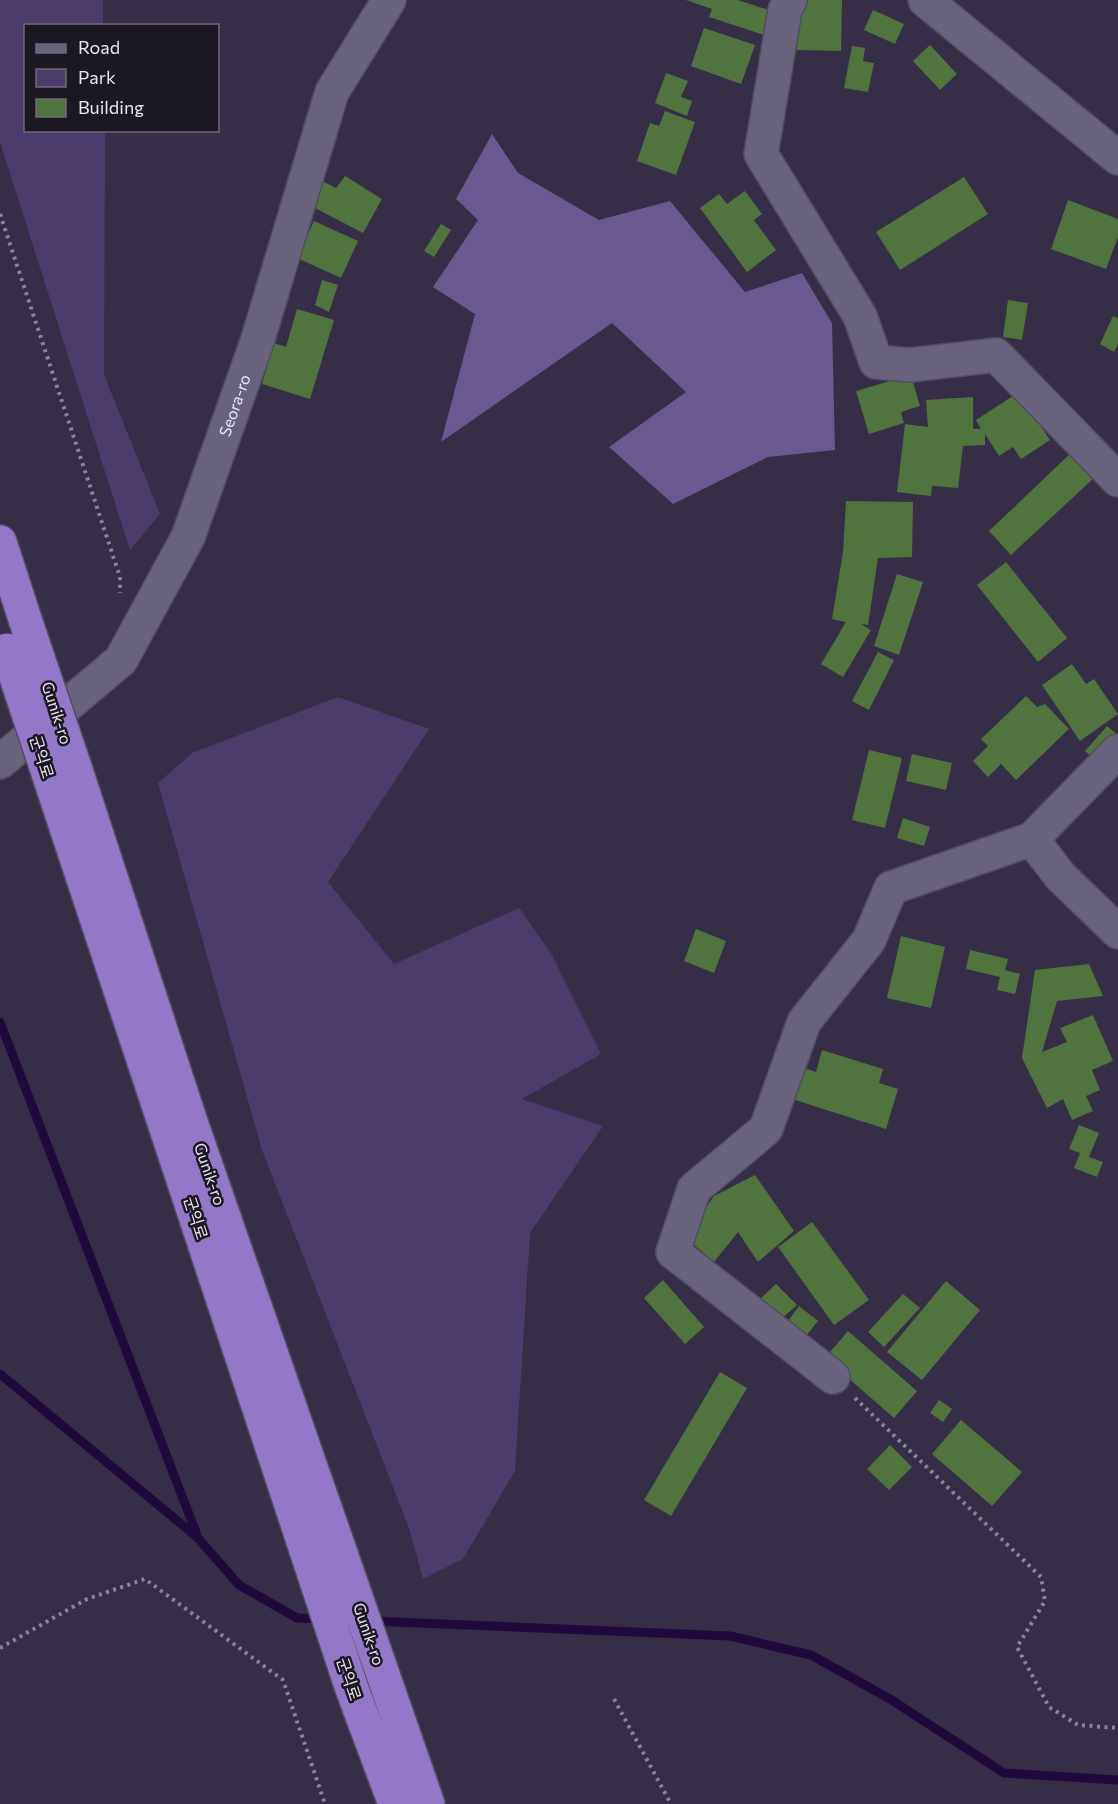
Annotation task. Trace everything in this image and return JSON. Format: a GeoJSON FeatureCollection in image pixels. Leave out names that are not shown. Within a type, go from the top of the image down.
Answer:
{"type":"FeatureCollection","features":[{"type":"Feature","properties":{"kind":"highway","name":"Gunik-ro"},"geometry":{"type":"LineString","coordinates":[[0,542],[11,634],[190,1119],[328,1564],[384,1678],[428,1804]]}},
{"type":"Feature","properties":{"kind":"highway","name":"군익로"},"geometry":{"type":"LineString","coordinates":[[328,1564],[352,1689],[395,1804]]}},
{"type":"Feature","properties":{"kind":"street","name":"Seora-ro"},"geometry":{"type":"LineString","coordinates":[[0,762],[121,660],[188,537],[257,342],[332,92],[389,0]]}},
{"type":"Feature","properties":{"kind":"street"},"geometry":{"type":"LineString","coordinates":[[790,0],[785,10],[761,154],[860,316],[876,362],[911,365],[996,356],[1118,480]]}},
{"type":"Feature","properties":{"kind":"street"},"geometry":{"type":"LineString","coordinates":[[925,0],[1118,158]]}},
{"type":"Feature","properties":{"kind":"street"},"geometry":{"type":"LineString","coordinates":[[833,1377],[673,1252],[694,1189],[766,1129],[804,1022],[870,940],[891,888],[1032,839],[1118,751]]}},
{"type":"Feature","properties":{"kind":"street"},"geometry":{"type":"LineString","coordinates":[[1032,839],[1059,876],[1118,932]]}},
{"type":"Feature","properties":{"kind":"path"},"geometry":{"type":"LineString","coordinates":[[0,214],[120,577],[120,600]]}},
{"type":"Feature","properties":{"kind":"path"},"geometry":{"type":"LineString","coordinates":[[833,1377],[1041,1576],[1045,1601],[1017,1647],[1049,1707],[1078,1725],[1118,1728]]}},
{"type":"Feature","properties":{"kind":"path"},"geometry":{"type":"LineString","coordinates":[[0,1648],[87,1599],[145,1579],[283,1680],[325,1804]]}},
{"type":"Feature","properties":{"kind":"path"},"geometry":{"type":"LineString","coordinates":[[614,1699],[671,1804]]}},
{"type":"Feature","properties":{"kind":"green space"},"geometry":{"type":"Polygon","coordinates":[[[0,0],[103,0],[103,24],[24,24],[24,132],[105,132],[104,375],[160,514],[130,550],[0,142],[0,0]]]}},
{"type":"Feature","properties":{"kind":"green space"},"geometry":{"type":"Polygon","coordinates":[[[338,697],[429,729],[328,882],[394,964],[519,908],[551,953],[601,1054],[522,1099],[603,1126],[530,1233],[515,1471],[463,1559],[423,1579],[409,1528],[262,1150],[158,783],[192,753],[338,697]]]}},
{"type":"Feature","properties":{"kind":"shaded area"},"geometry":{"type":"Polygon","coordinates":[[[492,134],[518,173],[599,220],[670,201],[745,292],[802,273],[832,323],[835,450],[768,457],[673,504],[609,447],[686,392],[612,323],[441,442],[475,314],[433,287],[478,220],[456,199],[492,134]]]}},
{"type":"Feature","properties":{"kind":"building"},"geometry":{"type":"Polygon","coordinates":[[[686,0],[738,0],[775,12],[767,36],[709,17],[712,9],[686,0]]]}},
{"type":"Feature","properties":{"kind":"building"},"geometry":{"type":"Polygon","coordinates":[[[796,0],[842,0],[841,51],[795,50],[796,0]]]}},
{"type":"Feature","properties":{"kind":"building"},"geometry":{"type":"Polygon","coordinates":[[[873,10],[904,24],[895,44],[864,30],[873,10]]]}},
{"type":"Feature","properties":{"kind":"building"},"geometry":{"type":"Polygon","coordinates":[[[704,28],[755,45],[741,84],[691,66],[704,28]]]}},
{"type":"Feature","properties":{"kind":"building"},"geometry":{"type":"Polygon","coordinates":[[[930,45],[957,74],[940,90],[913,61],[930,45]]]}},
{"type":"Feature","properties":{"kind":"building"},"geometry":{"type":"Polygon","coordinates":[[[852,46],[865,48],[863,61],[874,63],[868,92],[844,88],[852,46]]]}},
{"type":"Feature","properties":{"kind":"building"},"geometry":{"type":"Polygon","coordinates":[[[666,73],[688,81],[681,97],[692,101],[687,116],[655,103],[666,73]]]}},
{"type":"Feature","properties":{"kind":"building"},"geometry":{"type":"Polygon","coordinates":[[[665,111],[695,122],[676,175],[637,161],[650,123],[659,126],[665,111]]]}},
{"type":"Feature","properties":{"kind":"building"},"geometry":{"type":"Polygon","coordinates":[[[345,176],[382,199],[363,233],[315,208],[322,181],[336,188],[345,176]]]}},
{"type":"Feature","properties":{"kind":"building"},"geometry":{"type":"Polygon","coordinates":[[[964,177],[988,214],[900,270],[876,232],[964,177]]]}},
{"type":"Feature","properties":{"kind":"building"},"geometry":{"type":"Polygon","coordinates":[[[745,191],[762,214],[754,220],[776,250],[747,272],[700,208],[719,194],[727,204],[745,191]]]}},
{"type":"Feature","properties":{"kind":"building"},"geometry":{"type":"Polygon","coordinates":[[[1068,200],[1118,219],[1118,237],[1106,269],[1051,249],[1068,200]]]}},
{"type":"Feature","properties":{"kind":"building"},"geometry":{"type":"Polygon","coordinates":[[[314,221],[358,241],[341,278],[297,258],[314,221]]]}},
{"type":"Feature","properties":{"kind":"building"},"geometry":{"type":"Polygon","coordinates":[[[441,224],[451,230],[434,257],[424,251],[441,224]]]}},
{"type":"Feature","properties":{"kind":"building"},"geometry":{"type":"Polygon","coordinates":[[[322,280],[338,285],[329,312],[315,305],[322,280]]]}},
{"type":"Feature","properties":{"kind":"building"},"geometry":{"type":"Polygon","coordinates":[[[1008,300],[1028,303],[1022,340],[1003,337],[1008,300]]]}},
{"type":"Feature","properties":{"kind":"building"},"geometry":{"type":"Polygon","coordinates":[[[297,309],[334,320],[310,399],[262,384],[274,343],[286,347],[297,309]]]}},
{"type":"Feature","properties":{"kind":"building"},"geometry":{"type":"Polygon","coordinates":[[[1113,316],[1118,318],[1118,344],[1114,352],[1100,344],[1113,316]]]}},
{"type":"Feature","properties":{"kind":"building"},"geometry":{"type":"Polygon","coordinates":[[[911,375],[920,406],[901,412],[904,423],[869,434],[856,391],[911,375]]]}},
{"type":"Feature","properties":{"kind":"building"},"geometry":{"type":"Polygon","coordinates":[[[1019,392],[1050,440],[1021,459],[1013,447],[999,456],[985,434],[985,445],[963,446],[958,488],[932,486],[931,496],[897,492],[905,424],[928,427],[926,400],[973,397],[973,429],[981,429],[976,420],[1019,392]]]}},
{"type":"Feature","properties":{"kind":"building"},"geometry":{"type":"Polygon","coordinates":[[[1072,452],[1095,477],[1011,555],[989,531],[1072,452]]]}},
{"type":"Feature","properties":{"kind":"building"},"geometry":{"type":"Polygon","coordinates":[[[846,501],[913,502],[912,557],[878,558],[868,625],[861,624],[871,630],[843,677],[821,664],[846,622],[832,619],[843,552],[846,501]]]}},
{"type":"Feature","properties":{"kind":"building"},"geometry":{"type":"Polygon","coordinates":[[[1006,562],[1067,638],[1038,662],[977,585],[1006,562]]]}},
{"type":"Feature","properties":{"kind":"building"},"geometry":{"type":"Polygon","coordinates":[[[897,574],[923,582],[899,655],[874,646],[897,574]]]}},
{"type":"Feature","properties":{"kind":"building"},"geometry":{"type":"Polygon","coordinates":[[[878,652],[894,660],[869,710],[852,701],[878,652]]]}},
{"type":"Feature","properties":{"kind":"building"},"geometry":{"type":"Polygon","coordinates":[[[1072,664],[1086,684],[1094,679],[1118,714],[1080,741],[1042,685],[1072,664]]]}},
{"type":"Feature","properties":{"kind":"building"},"geometry":{"type":"Polygon","coordinates":[[[1026,696],[1037,707],[1045,704],[1069,729],[1016,780],[1001,764],[988,777],[973,761],[988,746],[981,739],[1026,696]]]}},
{"type":"Feature","properties":{"kind":"building"},"geometry":{"type":"Polygon","coordinates":[[[1107,726],[1118,735],[1096,761],[1085,751],[1107,726]]]}},
{"type":"Feature","properties":{"kind":"building"},"geometry":{"type":"Polygon","coordinates":[[[869,750],[902,758],[885,828],[852,820],[869,750]]]}},
{"type":"Feature","properties":{"kind":"building"},"geometry":{"type":"Polygon","coordinates":[[[912,754],[952,763],[946,790],[906,781],[912,754]]]}},
{"type":"Feature","properties":{"kind":"building"},"geometry":{"type":"Polygon","coordinates":[[[903,818],[930,827],[924,846],[897,838],[903,818]]]}},
{"type":"Feature","properties":{"kind":"building"},"geometry":{"type":"Polygon","coordinates":[[[696,929],[726,941],[714,973],[684,961],[696,929]]]}},
{"type":"Feature","properties":{"kind":"building"},"geometry":{"type":"Polygon","coordinates":[[[901,936],[945,947],[931,1008],[887,998],[901,936]]]}},
{"type":"Feature","properties":{"kind":"building"},"geometry":{"type":"Polygon","coordinates":[[[970,950],[1008,959],[1005,970],[1020,974],[1015,994],[997,990],[1000,977],[966,969],[970,950]]]}},
{"type":"Feature","properties":{"kind":"building"},"geometry":{"type":"Polygon","coordinates":[[[1089,964],[1103,996],[1057,1001],[1042,1052],[1067,1042],[1060,1028],[1093,1015],[1113,1061],[1092,1070],[1100,1090],[1086,1096],[1093,1111],[1072,1120],[1063,1099],[1047,1108],[1022,1058],[1035,970],[1089,964]]]}},
{"type":"Feature","properties":{"kind":"building"},"geometry":{"type":"Polygon","coordinates":[[[822,1050],[883,1069],[879,1083],[898,1089],[886,1129],[789,1098],[798,1066],[816,1072],[822,1050]]]}},
{"type":"Feature","properties":{"kind":"building"},"geometry":{"type":"Polygon","coordinates":[[[1079,1125],[1099,1133],[1089,1157],[1103,1162],[1097,1177],[1074,1168],[1080,1153],[1069,1149],[1079,1125]]]}},
{"type":"Feature","properties":{"kind":"building"},"geometry":{"type":"Polygon","coordinates":[[[755,1175],[794,1231],[758,1262],[738,1232],[714,1262],[685,1237],[714,1196],[755,1175]]]}},
{"type":"Feature","properties":{"kind":"building"},"geometry":{"type":"Polygon","coordinates":[[[812,1222],[869,1300],[834,1325],[778,1247],[812,1222]]]}},
{"type":"Feature","properties":{"kind":"building"},"geometry":{"type":"Polygon","coordinates":[[[663,1280],[704,1327],[685,1344],[644,1298],[663,1280]]]}},
{"type":"Feature","properties":{"kind":"building"},"geometry":{"type":"Polygon","coordinates":[[[946,1281],[980,1310],[922,1380],[887,1352],[946,1281]]]}},
{"type":"Feature","properties":{"kind":"building"},"geometry":{"type":"Polygon","coordinates":[[[776,1284],[797,1305],[780,1320],[760,1299],[776,1284]]]}},
{"type":"Feature","properties":{"kind":"building"},"geometry":{"type":"Polygon","coordinates":[[[903,1294],[920,1308],[884,1347],[868,1332],[903,1294]]]}},
{"type":"Feature","properties":{"kind":"building"},"geometry":{"type":"Polygon","coordinates":[[[799,1306],[818,1321],[803,1340],[785,1325],[799,1306]]]}},
{"type":"Feature","properties":{"kind":"building"},"geometry":{"type":"Polygon","coordinates":[[[848,1331],[917,1391],[894,1418],[825,1358],[848,1331]]]}},
{"type":"Feature","properties":{"kind":"building"},"geometry":{"type":"Polygon","coordinates":[[[720,1372],[747,1388],[671,1516],[644,1500],[720,1372]]]}},
{"type":"Feature","properties":{"kind":"building"},"geometry":{"type":"Polygon","coordinates":[[[939,1400],[952,1409],[943,1422],[930,1413],[939,1400]]]}},
{"type":"Feature","properties":{"kind":"building"},"geometry":{"type":"Polygon","coordinates":[[[961,1420],[1022,1472],[992,1506],[932,1454],[961,1420]]]}},
{"type":"Feature","properties":{"kind":"building"},"geometry":{"type":"Polygon","coordinates":[[[890,1445],[912,1467],[889,1490],[867,1469],[890,1445]]]}},
{"type":"Feature","properties":{"kind":"waterway"},"geometry":{"type":"LineString","coordinates":[[0,1022],[197,1535]]}},
{"type":"Feature","properties":{"kind":"waterway"},"geometry":{"type":"LineString","coordinates":[[0,1374],[197,1537],[239,1585],[297,1618],[324,1619]]}},
{"type":"Feature","properties":{"kind":"waterway"},"geometry":{"type":"LineString","coordinates":[[370,1621],[730,1636],[811,1655],[890,1699],[1004,1773],[1118,1780]]}}]}
